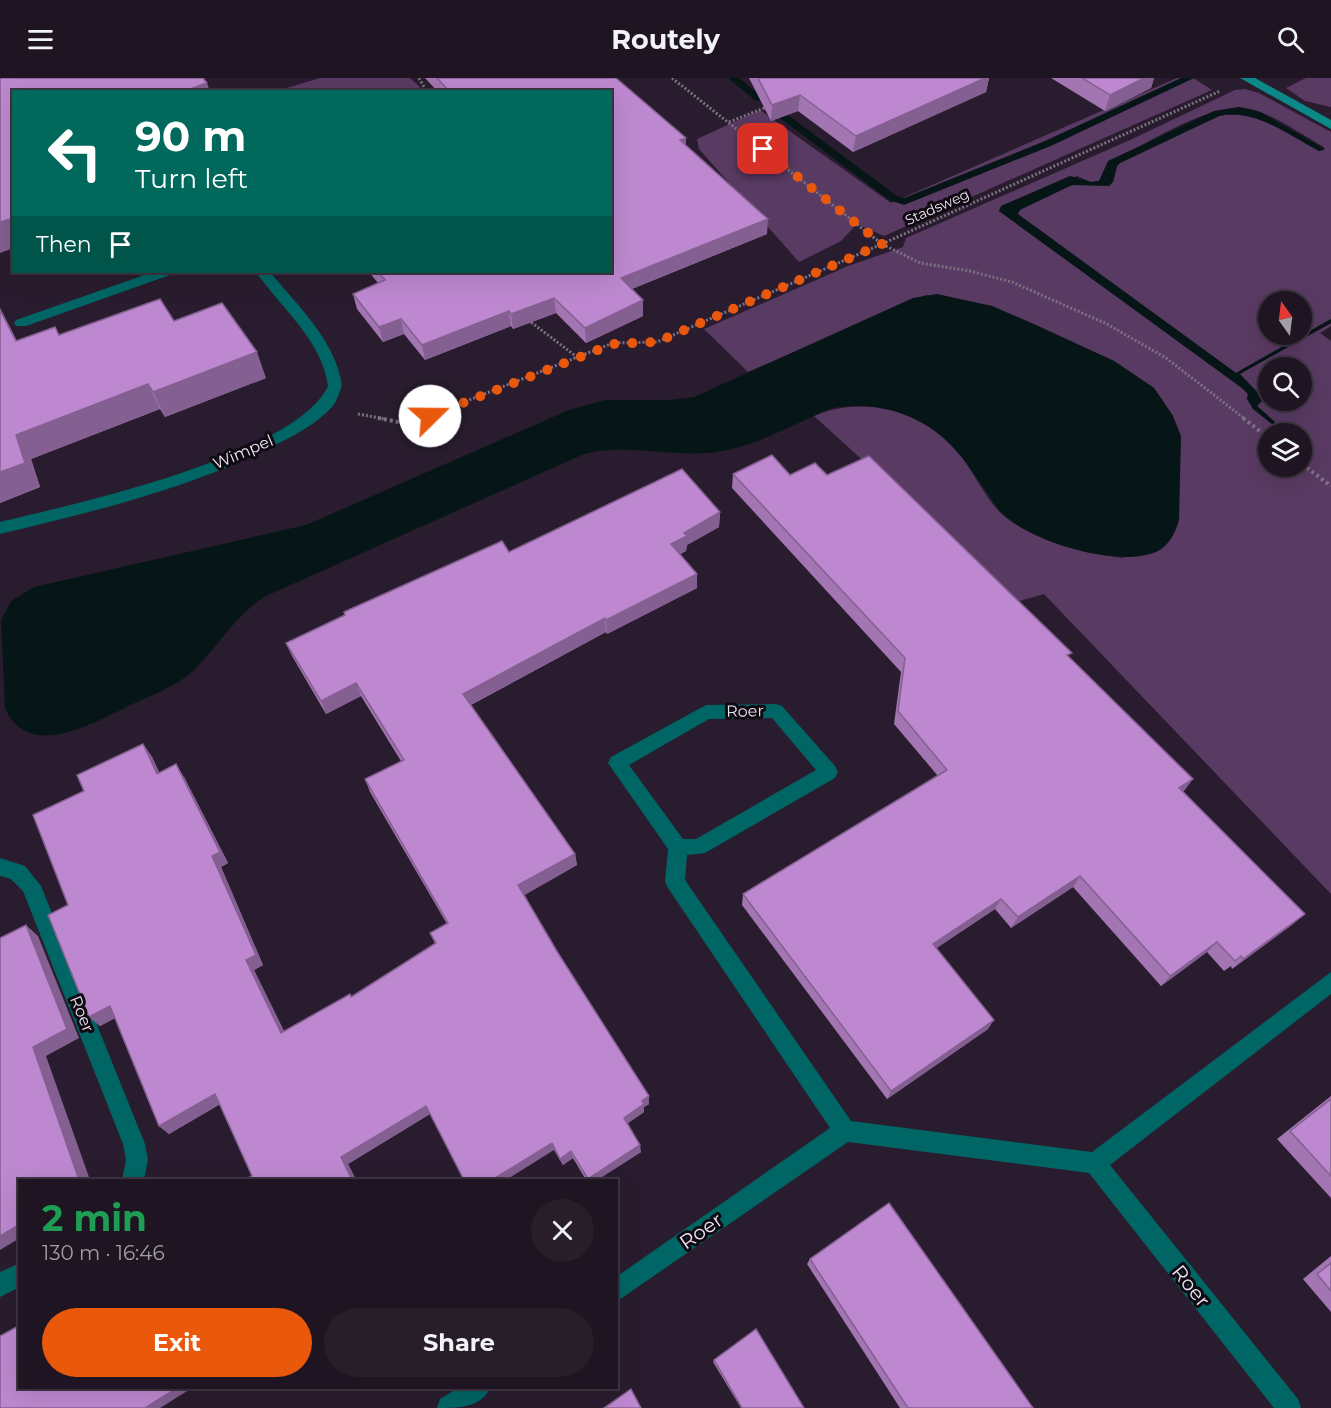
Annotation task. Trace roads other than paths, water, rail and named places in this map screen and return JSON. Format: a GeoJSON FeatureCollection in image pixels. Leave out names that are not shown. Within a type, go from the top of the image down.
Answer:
{"type":"FeatureCollection","features":[{"type":"Feature","properties":{"kind":"street"},"geometry":{"type":"LineString","coordinates":[[1246,78],[1331,125]]}},
{"type":"Feature","properties":{"kind":"street"},"geometry":{"type":"LineString","coordinates":[[21,323],[162,273]]}},
{"type":"Feature","properties":{"kind":"street","name":"Wimpel"},"geometry":{"type":"LineString","coordinates":[[0,528],[91,506],[178,479],[293,431],[326,405],[336,384],[330,364],[264,273]]}},
{"type":"Feature","properties":{"kind":"street","name":"Roer"},"geometry":{"type":"LineString","coordinates":[[776,711],[829,772],[698,847],[678,847],[616,764],[706,712],[776,711]]}},
{"type":"Feature","properties":{"kind":"street"},"geometry":{"type":"LineString","coordinates":[[678,847],[675,882],[845,1131],[1095,1163],[1331,982]]}},
{"type":"Feature","properties":{"kind":"street","name":"Roer"},"geometry":{"type":"LineString","coordinates":[[0,867],[10,868],[23,875],[31,886],[134,1144],[137,1160],[133,1179]]}},
{"type":"Feature","properties":{"kind":"street","name":"Roer"},"geometry":{"type":"LineString","coordinates":[[618,1290],[845,1131]]}},
{"type":"Feature","properties":{"kind":"street","name":"Roer"},"geometry":{"type":"LineString","coordinates":[[1095,1163],[1289,1408]]}},
{"type":"Feature","properties":{"kind":"street"},"geometry":{"type":"LineString","coordinates":[[0,1285],[18,1275]]}},
{"type":"Feature","properties":{"kind":"street"},"geometry":{"type":"LineString","coordinates":[[449,1408],[477,1389]]}},
{"type":"Feature","properties":{"kind":"waterway"},"geometry":{"type":"LineString","coordinates":[[733,78],[760,99]]}},
{"type":"Feature","properties":{"kind":"waterway"},"geometry":{"type":"LineString","coordinates":[[777,112],[893,198],[904,202],[1049,143],[1189,78]]}}]}
